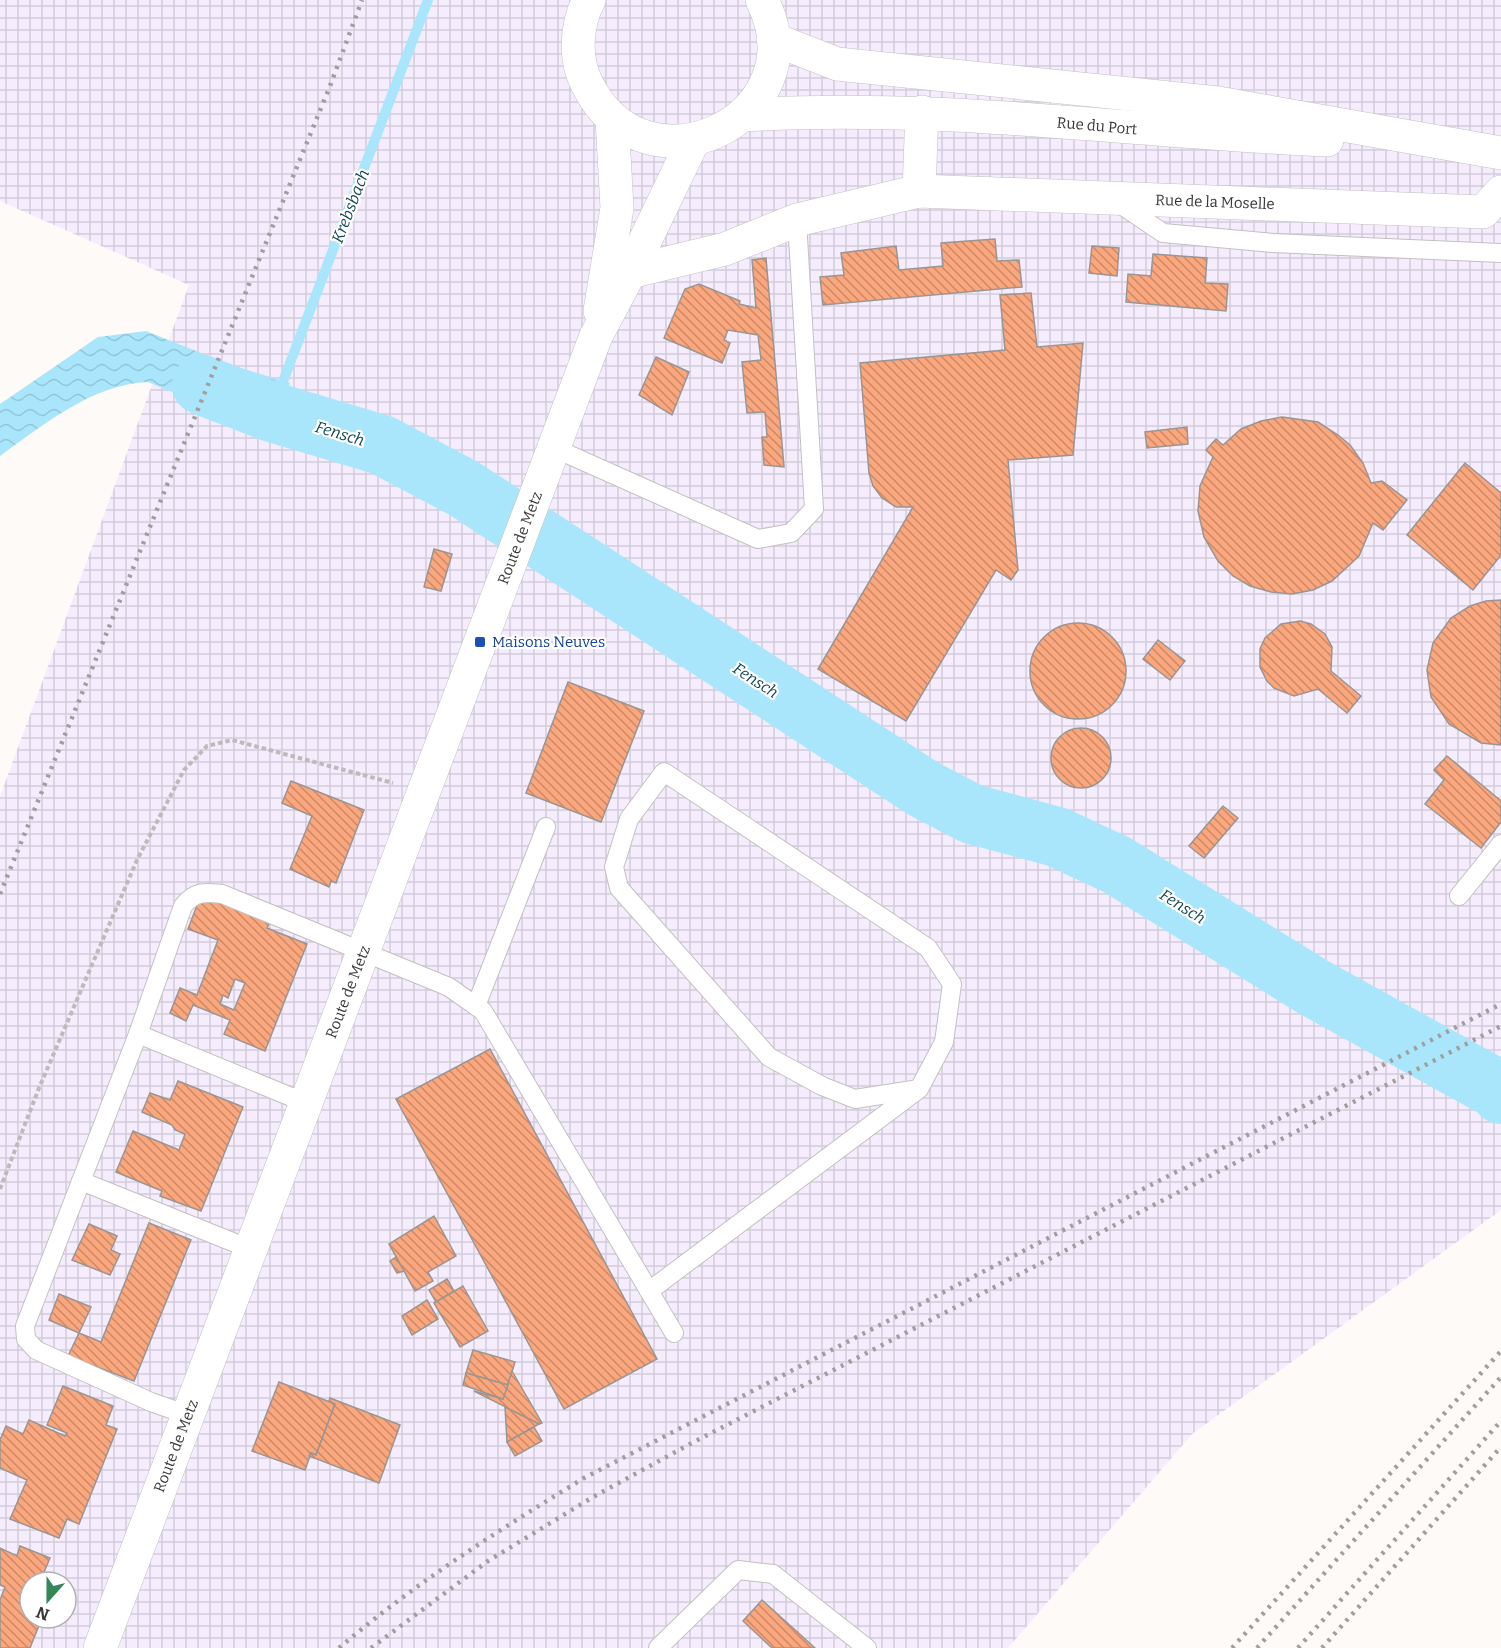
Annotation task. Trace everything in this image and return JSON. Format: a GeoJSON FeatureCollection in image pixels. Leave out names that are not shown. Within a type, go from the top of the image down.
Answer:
{"type":"FeatureCollection","features":[{"type":"Feature","properties":{"kind":"main road"},"geometry":{"type":"LineString","coordinates":[[589,0],[580,26],[578,52],[583,77],[591,92],[612,119],[636,134],[664,142],[693,141],[721,132],[744,115],[761,92],[771,67],[773,39],[768,12],[762,0]]}},
{"type":"Feature","properties":{"kind":"main road","name":"Rue du Port"},"geometry":{"type":"LineString","coordinates":[[773,39],[837,64],[1218,103],[1501,153]]}},
{"type":"Feature","properties":{"kind":"main road"},"geometry":{"type":"LineString","coordinates":[[919,191],[922,112],[949,89],[1140,108],[1218,103]]}},
{"type":"Feature","properties":{"kind":"main road","name":"Rue du Port"},"geometry":{"type":"LineString","coordinates":[[744,115],[817,110],[922,112],[1211,135],[1449,145]]}},
{"type":"Feature","properties":{"kind":"main road","name":"Route de Metz"},"geometry":{"type":"LineString","coordinates":[[596,336],[618,208],[612,119]]}},
{"type":"Feature","properties":{"kind":"main road","name":"Route de Metz"},"geometry":{"type":"LineString","coordinates":[[100,1648],[596,336],[630,272],[693,141]]}},
{"type":"Feature","properties":{"kind":"main road","name":"Rue de la Moselle"},"geometry":{"type":"LineString","coordinates":[[630,272],[725,249],[797,220],[919,191],[1483,212],[1501,192]]}},
{"type":"Feature","properties":{"kind":"lane"},"geometry":{"type":"LineString","coordinates":[[1110,198],[1162,233],[1273,243],[1501,253]]}},
{"type":"Feature","properties":{"kind":"lane"},"geometry":{"type":"LineString","coordinates":[[554,448],[758,539],[791,532],[814,509],[797,220]]}},
{"type":"Feature","properties":{"kind":"lane"},"geometry":{"type":"LineString","coordinates":[[649,1291],[919,1089],[944,1042],[952,984],[928,948],[664,772],[629,819],[614,867],[619,888],[769,1057],[822,1086],[855,1099],[919,1089]]}},
{"type":"Feature","properties":{"kind":"lane"},"geometry":{"type":"LineString","coordinates":[[476,1006],[546,827]]}},
{"type":"Feature","properties":{"kind":"lane"},"geometry":{"type":"LineString","coordinates":[[1459,896],[1501,844]]}},
{"type":"Feature","properties":{"kind":"lane"},"geometry":{"type":"LineString","coordinates":[[188,1414],[151,1402],[36,1350],[26,1339],[25,1326],[138,1034],[183,906],[192,895],[206,892],[222,894],[449,987],[483,1011],[674,1333]]}},
{"type":"Feature","properties":{"kind":"lane"},"geometry":{"type":"LineString","coordinates":[[138,1034],[306,1103]]}},
{"type":"Feature","properties":{"kind":"lane"},"geometry":{"type":"LineString","coordinates":[[81,1181],[250,1249]]}},
{"type":"Feature","properties":{"kind":"lane"},"geometry":{"type":"LineString","coordinates":[[658,1648],[738,1570],[773,1574],[867,1648]]}},
{"type":"Feature","properties":{"kind":"shaded area"},"geometry":{"type":"Polygon","coordinates":[[[0,0],[1501,0],[1501,1210],[1192,1434],[1008,1648],[0,1648],[0,796],[189,285],[0,201],[0,0]]]}},
{"type":"Feature","properties":{"kind":"water"},"geometry":{"type":"Polygon","coordinates":[[[146,331],[231,365],[290,383],[273,434],[148,382],[128,384],[88,398],[51,419],[0,456],[0,404],[98,337],[146,331]]]}},
{"type":"Feature","properties":{"kind":"building"},"geometry":{"type":"Polygon","coordinates":[[[995,239],[997,261],[1019,260],[1022,287],[823,305],[820,277],[844,275],[841,253],[896,246],[899,270],[943,266],[941,243],[995,239]]]}},
{"type":"Feature","properties":{"kind":"building"},"geometry":{"type":"Polygon","coordinates":[[[1092,246],[1119,248],[1117,276],[1089,273],[1092,246]]]}},
{"type":"Feature","properties":{"kind":"building"},"geometry":{"type":"Polygon","coordinates":[[[1153,254],[1207,258],[1205,283],[1228,284],[1226,311],[1126,302],[1128,274],[1151,276],[1153,254]]]}},
{"type":"Feature","properties":{"kind":"building"},"geometry":{"type":"Polygon","coordinates":[[[766,258],[784,467],[764,465],[762,437],[767,437],[765,412],[747,413],[742,362],[761,360],[758,335],[728,330],[724,340],[730,343],[722,363],[664,338],[685,289],[699,284],[740,301],[739,304],[756,308],[752,260],[766,258]]]}},
{"type":"Feature","properties":{"kind":"building"},"geometry":{"type":"Polygon","coordinates":[[[1031,293],[1037,347],[1083,343],[1073,455],[1008,460],[1018,570],[1011,580],[996,570],[906,721],[818,669],[913,507],[896,507],[882,498],[873,486],[869,473],[860,363],[1005,350],[1000,295],[1031,293]]]}},
{"type":"Feature","properties":{"kind":"building"},"geometry":{"type":"Polygon","coordinates":[[[656,357],[689,372],[672,415],[639,395],[656,357]]]}},
{"type":"Feature","properties":{"kind":"building"},"geometry":{"type":"Polygon","coordinates":[[[1282,417],[1318,422],[1338,435],[1350,445],[1363,463],[1371,483],[1382,481],[1407,500],[1383,530],[1373,523],[1359,556],[1332,581],[1313,590],[1292,594],[1271,592],[1250,586],[1233,576],[1218,561],[1204,537],[1198,511],[1200,486],[1213,457],[1206,450],[1216,439],[1223,445],[1241,429],[1261,421],[1282,417]]]}},
{"type":"Feature","properties":{"kind":"building"},"geometry":{"type":"Polygon","coordinates":[[[1187,427],[1188,444],[1147,448],[1145,432],[1187,427]]]}},
{"type":"Feature","properties":{"kind":"building"},"geometry":{"type":"Polygon","coordinates":[[[1465,463],[1501,493],[1501,555],[1473,590],[1407,535],[1465,463]]]}},
{"type":"Feature","properties":{"kind":"building"},"geometry":{"type":"Polygon","coordinates":[[[434,549],[452,554],[441,591],[424,587],[434,549]]]}},
{"type":"Feature","properties":{"kind":"building"},"geometry":{"type":"Polygon","coordinates":[[[1501,600],[1501,745],[1481,743],[1449,724],[1431,697],[1427,670],[1433,643],[1451,618],[1470,606],[1486,601],[1501,600]]]}},
{"type":"Feature","properties":{"kind":"building"},"geometry":{"type":"Polygon","coordinates":[[[1300,621],[1311,624],[1325,634],[1332,647],[1331,671],[1361,696],[1347,713],[1318,689],[1294,696],[1274,688],[1267,681],[1260,667],[1260,649],[1265,638],[1281,624],[1300,621]]]}},
{"type":"Feature","properties":{"kind":"building"},"geometry":{"type":"Polygon","coordinates":[[[1078,623],[1096,627],[1112,637],[1122,653],[1126,671],[1122,689],[1112,705],[1096,715],[1078,719],[1060,715],[1044,705],[1034,689],[1030,671],[1034,653],[1044,637],[1060,627],[1078,623]]]}},
{"type":"Feature","properties":{"kind":"building"},"geometry":{"type":"Polygon","coordinates":[[[1158,640],[1185,661],[1170,680],[1143,659],[1158,640]]]}},
{"type":"Feature","properties":{"kind":"building"},"geometry":{"type":"Polygon","coordinates":[[[568,682],[644,711],[601,822],[526,793],[568,682]]]}},
{"type":"Feature","properties":{"kind":"building"},"geometry":{"type":"Polygon","coordinates":[[[1081,728],[1102,737],[1111,758],[1102,779],[1081,788],[1060,779],[1051,758],[1060,737],[1081,728]]]}},
{"type":"Feature","properties":{"kind":"building"},"geometry":{"type":"Polygon","coordinates":[[[1447,756],[1501,801],[1501,822],[1481,848],[1425,804],[1444,780],[1434,770],[1447,756]]]}},
{"type":"Feature","properties":{"kind":"building"},"geometry":{"type":"Polygon","coordinates":[[[291,781],[364,810],[336,883],[331,881],[329,887],[290,869],[312,816],[282,803],[291,781]]]}},
{"type":"Feature","properties":{"kind":"building"},"geometry":{"type":"Polygon","coordinates":[[[1223,806],[1238,818],[1204,858],[1189,846],[1223,806]]]}},
{"type":"Feature","properties":{"kind":"building"},"geometry":{"type":"Polygon","coordinates":[[[201,895],[270,922],[267,928],[307,944],[265,1051],[224,1034],[230,1020],[193,1005],[186,1021],[170,1013],[180,988],[197,995],[218,940],[188,929],[201,895]],[[235,979],[228,998],[223,995],[220,1004],[234,1010],[245,983],[235,979]]]}},
{"type":"Feature","properties":{"kind":"building"},"geometry":{"type":"Polygon","coordinates":[[[490,1049],[657,1359],[564,1409],[396,1099],[490,1049]]]}},
{"type":"Feature","properties":{"kind":"building"},"geometry":{"type":"Polygon","coordinates":[[[178,1081],[243,1107],[201,1211],[160,1196],[162,1191],[116,1172],[133,1131],[179,1150],[185,1134],[175,1130],[172,1125],[142,1112],[150,1093],[170,1100],[178,1081]]]}},
{"type":"Feature","properties":{"kind":"building"},"geometry":{"type":"Polygon","coordinates":[[[434,1216],[456,1256],[428,1272],[433,1281],[415,1291],[389,1244],[434,1216]]]}},
{"type":"Feature","properties":{"kind":"building"},"geometry":{"type":"Polygon","coordinates":[[[149,1223],[191,1240],[134,1381],[68,1356],[79,1333],[101,1342],[149,1223]]]}},
{"type":"Feature","properties":{"kind":"building"},"geometry":{"type":"Polygon","coordinates":[[[89,1224],[117,1236],[111,1250],[120,1254],[110,1275],[72,1260],[89,1224]]]}},
{"type":"Feature","properties":{"kind":"building"},"geometry":{"type":"Polygon","coordinates":[[[396,1257],[404,1271],[397,1273],[390,1261],[396,1257]]]}},
{"type":"Feature","properties":{"kind":"building"},"geometry":{"type":"Polygon","coordinates":[[[447,1279],[454,1291],[436,1302],[429,1290],[447,1279]]]}},
{"type":"Feature","properties":{"kind":"building"},"geometry":{"type":"Polygon","coordinates":[[[463,1286],[488,1331],[460,1347],[434,1303],[463,1286]]]}},
{"type":"Feature","properties":{"kind":"building"},"geometry":{"type":"Polygon","coordinates":[[[59,1294],[91,1307],[79,1333],[49,1320],[59,1294]]]}},
{"type":"Feature","properties":{"kind":"building"},"geometry":{"type":"Polygon","coordinates":[[[427,1300],[438,1319],[412,1335],[402,1316],[427,1300]]]}},
{"type":"Feature","properties":{"kind":"building"},"geometry":{"type":"Polygon","coordinates":[[[473,1350],[515,1362],[508,1385],[466,1373],[473,1350]]]}},
{"type":"Feature","properties":{"kind":"building"},"geometry":{"type":"Polygon","coordinates":[[[512,1371],[542,1423],[539,1424],[474,1391],[503,1399],[512,1371]]]}},
{"type":"Feature","properties":{"kind":"building"},"geometry":{"type":"Polygon","coordinates":[[[466,1373],[508,1385],[503,1399],[463,1385],[466,1373]]]}},
{"type":"Feature","properties":{"kind":"building"},"geometry":{"type":"Polygon","coordinates":[[[279,1382],[335,1404],[316,1455],[311,1453],[305,1470],[252,1451],[279,1382]]]}},
{"type":"Feature","properties":{"kind":"building"},"geometry":{"type":"Polygon","coordinates":[[[63,1386],[113,1406],[106,1425],[117,1429],[79,1524],[67,1519],[59,1538],[10,1519],[27,1480],[0,1468],[0,1440],[6,1426],[23,1434],[29,1420],[65,1436],[67,1433],[47,1425],[63,1386]]]}},
{"type":"Feature","properties":{"kind":"building"},"geometry":{"type":"Polygon","coordinates":[[[330,1398],[400,1425],[379,1483],[309,1456],[311,1453],[316,1455],[335,1404],[329,1401],[330,1398]]]}},
{"type":"Feature","properties":{"kind":"building"},"geometry":{"type":"Polygon","coordinates":[[[505,1407],[539,1424],[507,1442],[505,1407]]]}},
{"type":"Feature","properties":{"kind":"building"},"geometry":{"type":"Polygon","coordinates":[[[534,1427],[542,1441],[515,1456],[507,1442],[534,1427]]]}},
{"type":"Feature","properties":{"kind":"building"},"geometry":{"type":"Polygon","coordinates":[[[20,1546],[50,1558],[45,1570],[18,1570],[18,1630],[37,1630],[30,1648],[0,1648],[0,1600],[5,1587],[0,1585],[0,1548],[17,1556],[20,1546]]]}},
{"type":"Feature","properties":{"kind":"building"},"geometry":{"type":"Polygon","coordinates":[[[762,1600],[815,1648],[772,1648],[743,1621],[762,1600]]]}},
{"type":"Feature","properties":{"kind":"waterway","name":"Krebsbach"},"geometry":{"type":"LineString","coordinates":[[279,392],[428,0]]}},
{"type":"Feature","properties":{"kind":"waterway","name":"Fensch"},"geometry":{"type":"LineString","coordinates":[[202,385],[272,412],[382,445],[463,488],[924,789],[972,814],[1057,837],[1117,865],[1313,987],[1497,1089],[1501,1094]]}},
{"type":"Feature","properties":{"kind":"railway"},"geometry":{"type":"LineString","coordinates":[[0,894],[330,86],[362,0]]}},
{"type":"Feature","properties":{"kind":"railway"},"geometry":{"type":"LineString","coordinates":[[339,1648],[428,1579],[584,1478],[1501,1004]]}},
{"type":"Feature","properties":{"kind":"railway"},"geometry":{"type":"LineString","coordinates":[[371,1648],[488,1561],[593,1497],[690,1444],[1501,1026]]}},
{"type":"Feature","properties":{"kind":"railway"},"geometry":{"type":"LineString","coordinates":[[1232,1648],[1501,1351]]}},
{"type":"Feature","properties":{"kind":"railway"},"geometry":{"type":"LineString","coordinates":[[1257,1648],[1501,1377]]}},
{"type":"Feature","properties":{"kind":"railway"},"geometry":{"type":"LineString","coordinates":[[1298,1648],[1501,1421]]}},
{"type":"Feature","properties":{"kind":"railway"},"geometry":{"type":"LineString","coordinates":[[1322,1648],[1501,1447]]}},
{"type":"Feature","properties":{"kind":"place","name":"Maisons Neuves"},"geometry":{"type":"Point","coordinates":[480,642]}}]}
